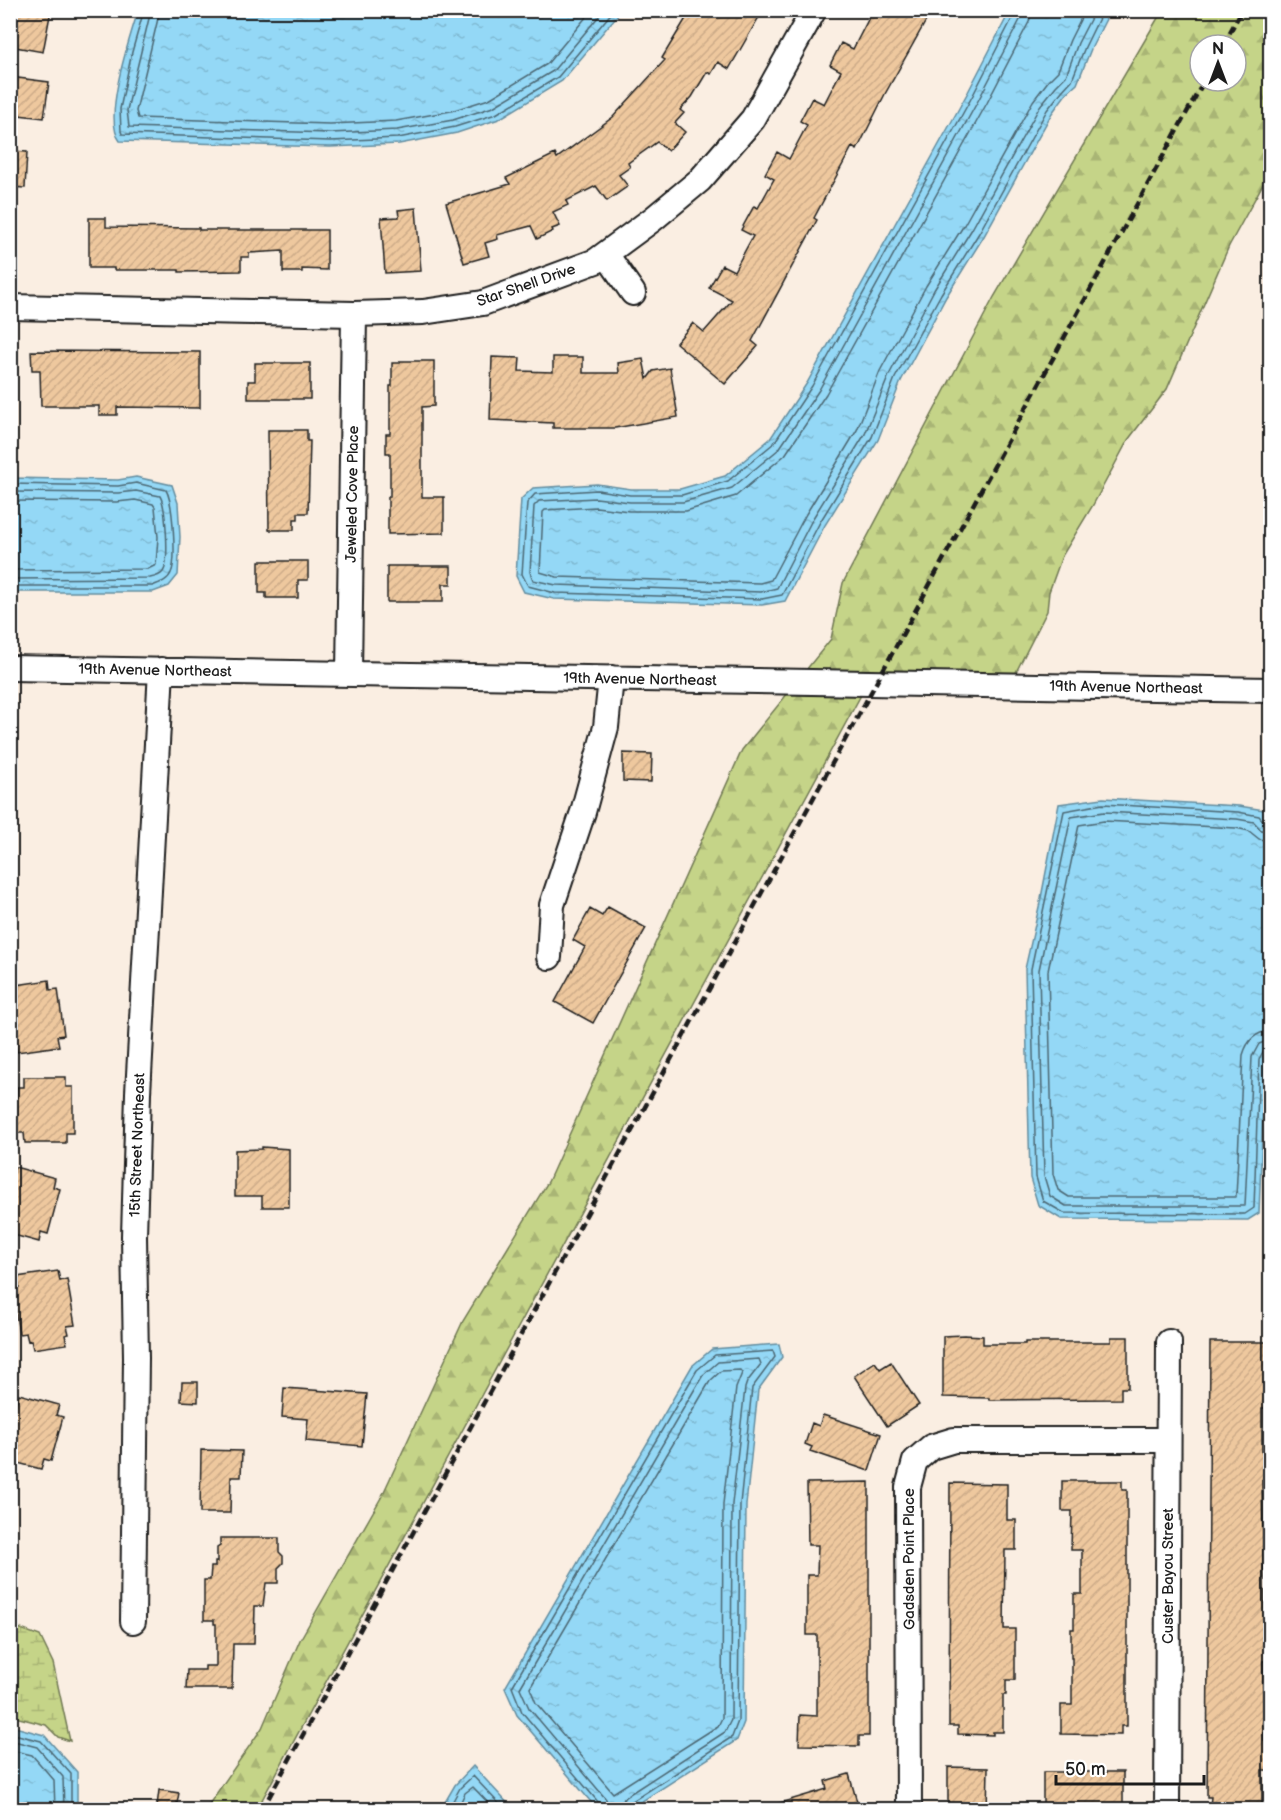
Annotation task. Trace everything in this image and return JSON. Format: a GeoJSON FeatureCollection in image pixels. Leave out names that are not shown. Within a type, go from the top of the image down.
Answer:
{"type":"FeatureCollection","features":[{"type":"Feature","properties":{"kind":"street","name":"Star Shell Drive"},"geometry":{"type":"LineString","coordinates":[[10,307],[354,314],[423,312],[483,303],[596,261],[653,219],[700,180],[753,119],[814,10]]}},
{"type":"Feature","properties":{"kind":"street"},"geometry":{"type":"LineString","coordinates":[[606,254],[633,293]]}},
{"type":"Feature","properties":{"kind":"street","name":"Jeweled Cove Place"},"geometry":{"type":"LineString","coordinates":[[349,673],[354,314]]}},
{"type":"Feature","properties":{"kind":"street","name":"19th Avenue Northeast"},"geometry":{"type":"LineString","coordinates":[[10,668],[1270,690]]}},
{"type":"Feature","properties":{"kind":"street","name":"15th Street Northeast"},"geometry":{"type":"LineString","coordinates":[[133,1621],[134,1236],[138,1093],[161,670]]}},
{"type":"Feature","properties":{"kind":"street"},"geometry":{"type":"LineString","coordinates":[[549,957],[552,905],[583,812],[606,727],[611,678]]}},
{"type":"Feature","properties":{"kind":"street","name":"Custer Bayou Street"},"geometry":{"type":"LineString","coordinates":[[1167,1809],[1168,1342]]}},
{"type":"Feature","properties":{"kind":"street","name":"Gadsden Point Place"},"geometry":{"type":"LineString","coordinates":[[909,1809],[908,1487],[915,1461],[931,1446],[954,1440],[1168,1440]]}},
{"type":"Feature","properties":{"kind":"green space"},"geometry":{"type":"Polygon","coordinates":[[[1162,11],[1270,11],[1270,171],[1229,246],[1167,389],[1128,440],[1062,556],[1049,592],[1047,611],[1015,674],[806,670],[831,639],[843,583],[994,297],[1162,11]]]}},
{"type":"Feature","properties":{"kind":"green space"},"geometry":{"type":"Polygon","coordinates":[[[788,693],[861,695],[257,1809],[205,1810],[262,1728],[300,1640],[382,1496],[463,1321],[548,1182],[742,750],[788,693]]]}},
{"type":"Feature","properties":{"kind":"green space"},"geometry":{"type":"Polygon","coordinates":[[[13,1626],[40,1636],[53,1663],[70,1741],[58,1737],[46,1725],[11,1716],[10,1627],[13,1626]]]}},
{"type":"Feature","properties":{"kind":"water"},"geometry":{"type":"Polygon","coordinates":[[[138,10],[621,11],[562,81],[499,119],[457,133],[399,144],[330,147],[120,141],[115,130],[116,97],[124,58],[138,10]]]}},
{"type":"Feature","properties":{"kind":"water"},"geometry":{"type":"Polygon","coordinates":[[[1010,11],[1110,11],[1077,84],[1066,94],[1052,113],[984,236],[946,297],[901,381],[878,440],[825,525],[785,601],[762,605],[554,599],[524,592],[516,576],[521,499],[533,488],[597,484],[631,489],[680,489],[725,476],[770,439],[807,383],[968,92],[1010,11]]]}},
{"type":"Feature","properties":{"kind":"water"},"geometry":{"type":"Polygon","coordinates":[[[136,477],[172,485],[178,503],[180,537],[178,575],[169,586],[153,592],[11,592],[11,478],[118,480],[136,477]]]}},
{"type":"Feature","properties":{"kind":"water"},"geometry":{"type":"Polygon","coordinates":[[[1103,798],[1239,806],[1264,810],[1270,823],[1270,1050],[1265,1059],[1259,1213],[1248,1220],[1061,1219],[1038,1205],[1030,1178],[1025,969],[1059,804],[1103,798]]]}},
{"type":"Feature","properties":{"kind":"water"},"geometry":{"type":"Polygon","coordinates":[[[779,1344],[782,1357],[758,1390],[746,1505],[744,1722],[737,1740],[630,1809],[597,1809],[517,1715],[505,1688],[692,1366],[712,1349],[779,1344]]]}},
{"type":"Feature","properties":{"kind":"water"},"geometry":{"type":"Polygon","coordinates":[[[11,1726],[44,1735],[77,1772],[77,1809],[11,1809],[11,1726]]]}},
{"type":"Feature","properties":{"kind":"water"},"geometry":{"type":"Polygon","coordinates":[[[473,1766],[513,1809],[441,1809],[455,1785],[473,1766]]]}},
{"type":"Feature","properties":{"kind":"building"},"geometry":{"type":"Polygon","coordinates":[[[10,10],[51,10],[43,52],[10,46],[10,10]]]}},
{"type":"Feature","properties":{"kind":"building"},"geometry":{"type":"Polygon","coordinates":[[[691,10],[763,10],[729,69],[718,62],[711,74],[707,72],[692,97],[680,110],[684,113],[675,123],[685,132],[668,151],[657,142],[628,163],[630,167],[619,175],[628,186],[607,201],[596,186],[566,201],[568,205],[553,212],[560,226],[552,229],[553,231],[537,239],[531,226],[497,235],[498,239],[485,243],[489,256],[464,263],[446,203],[510,184],[506,178],[555,154],[557,158],[613,117],[665,60],[662,58],[691,10]]]}},
{"type":"Feature","properties":{"kind":"building"},"geometry":{"type":"Polygon","coordinates":[[[873,10],[932,10],[857,150],[852,147],[814,218],[817,220],[752,341],[758,346],[725,384],[676,343],[693,323],[704,332],[732,300],[709,288],[722,265],[734,271],[753,236],[741,230],[754,206],[758,208],[774,179],[765,174],[777,152],[789,159],[807,125],[800,121],[812,98],[824,104],[841,71],[830,65],[841,43],[853,49],[873,10]]]}},
{"type":"Feature","properties":{"kind":"building"},"geometry":{"type":"Polygon","coordinates":[[[10,77],[49,82],[44,118],[10,114],[10,77]]]}},
{"type":"Feature","properties":{"kind":"building"},"geometry":{"type":"Polygon","coordinates":[[[10,151],[27,152],[25,188],[10,187],[10,151]]]}},
{"type":"Feature","properties":{"kind":"building"},"geometry":{"type":"Polygon","coordinates":[[[416,208],[421,271],[385,273],[381,218],[399,217],[398,210],[416,208]]]}},
{"type":"Feature","properties":{"kind":"building"},"geometry":{"type":"Polygon","coordinates":[[[89,218],[106,218],[106,227],[327,230],[327,270],[302,269],[302,272],[283,272],[283,251],[249,253],[249,257],[241,257],[241,271],[179,272],[179,270],[89,268],[89,218]]]}},
{"type":"Feature","properties":{"kind":"building"},"geometry":{"type":"Polygon","coordinates":[[[31,351],[200,352],[200,408],[117,407],[117,415],[99,415],[99,406],[41,406],[40,370],[32,370],[31,351]]]}},
{"type":"Feature","properties":{"kind":"building"},"geometry":{"type":"Polygon","coordinates":[[[492,357],[520,358],[519,371],[553,372],[553,357],[583,357],[583,373],[619,373],[618,363],[643,359],[647,379],[653,371],[670,368],[678,417],[615,428],[553,428],[553,423],[490,420],[492,357]]]}},
{"type":"Feature","properties":{"kind":"building"},"geometry":{"type":"Polygon","coordinates":[[[400,361],[434,361],[434,406],[422,407],[422,497],[444,497],[444,533],[388,534],[390,453],[386,453],[386,434],[390,434],[392,363],[400,363],[400,361]]]}},
{"type":"Feature","properties":{"kind":"building"},"geometry":{"type":"Polygon","coordinates":[[[255,363],[310,363],[310,399],[248,399],[248,381],[255,381],[255,363]]]}},
{"type":"Feature","properties":{"kind":"building"},"geometry":{"type":"Polygon","coordinates":[[[268,430],[307,430],[307,441],[310,441],[308,513],[298,513],[298,519],[294,519],[294,530],[269,530],[268,430]]]}},
{"type":"Feature","properties":{"kind":"building"},"geometry":{"type":"Polygon","coordinates":[[[259,561],[308,561],[308,580],[298,580],[298,598],[266,598],[266,593],[259,593],[259,561]]]}},
{"type":"Feature","properties":{"kind":"building"},"geometry":{"type":"Polygon","coordinates":[[[387,566],[451,566],[451,584],[443,584],[443,602],[387,602],[387,566]]]}},
{"type":"Feature","properties":{"kind":"building"},"geometry":{"type":"Polygon","coordinates":[[[623,753],[652,754],[651,782],[623,781],[623,753]]]}},
{"type":"Feature","properties":{"kind":"building"},"geometry":{"type":"Polygon","coordinates":[[[608,907],[646,928],[593,1023],[555,1002],[585,947],[573,940],[590,909],[602,916],[608,907]]]}},
{"type":"Feature","properties":{"kind":"building"},"geometry":{"type":"Polygon","coordinates":[[[49,980],[50,990],[58,989],[64,1035],[57,1036],[59,1046],[17,1052],[16,1042],[10,1043],[10,986],[49,980]]]}},
{"type":"Feature","properties":{"kind":"building"},"geometry":{"type":"Polygon","coordinates":[[[24,1077],[66,1077],[66,1087],[73,1087],[73,1133],[66,1133],[66,1143],[25,1143],[24,1133],[17,1133],[17,1087],[24,1087],[24,1077]]]}},
{"type":"Feature","properties":{"kind":"building"},"geometry":{"type":"Polygon","coordinates":[[[262,1147],[289,1149],[289,1207],[262,1207],[262,1196],[235,1196],[235,1150],[262,1149],[262,1147]]]}},
{"type":"Feature","properties":{"kind":"building"},"geometry":{"type":"Polygon","coordinates":[[[15,1167],[55,1178],[53,1187],[60,1189],[48,1234],[41,1232],[39,1242],[10,1234],[10,1184],[15,1167]]]}},
{"type":"Feature","properties":{"kind":"building"},"geometry":{"type":"Polygon","coordinates":[[[58,1271],[60,1281],[67,1279],[75,1325],[67,1326],[69,1334],[65,1335],[67,1344],[33,1349],[26,1333],[19,1334],[12,1288],[19,1287],[17,1277],[58,1271]]]}},
{"type":"Feature","properties":{"kind":"building"},"geometry":{"type":"Polygon","coordinates":[[[943,1336],[983,1336],[983,1344],[1111,1342],[1111,1337],[1128,1337],[1128,1388],[1121,1388],[1121,1399],[989,1400],[989,1398],[943,1397],[943,1336]]]}},
{"type":"Feature","properties":{"kind":"building"},"geometry":{"type":"Polygon","coordinates":[[[1210,1342],[1266,1342],[1266,1378],[1270,1378],[1270,1408],[1262,1408],[1262,1452],[1266,1452],[1266,1480],[1262,1480],[1265,1632],[1270,1632],[1270,1661],[1263,1661],[1264,1741],[1270,1741],[1270,1770],[1262,1770],[1262,1807],[1210,1806],[1211,1797],[1207,1797],[1210,1342]]]}},
{"type":"Feature","properties":{"kind":"building"},"geometry":{"type":"Polygon","coordinates":[[[875,1362],[880,1369],[891,1362],[919,1405],[887,1426],[854,1376],[875,1362]]]}},
{"type":"Feature","properties":{"kind":"building"},"geometry":{"type":"Polygon","coordinates":[[[182,1382],[198,1382],[198,1402],[181,1401],[182,1382]]]}},
{"type":"Feature","properties":{"kind":"building"},"geometry":{"type":"Polygon","coordinates":[[[284,1388],[367,1394],[362,1446],[306,1441],[308,1419],[282,1417],[284,1388]]]}},
{"type":"Feature","properties":{"kind":"building"},"geometry":{"type":"Polygon","coordinates":[[[19,1394],[59,1405],[56,1415],[63,1417],[51,1461],[44,1459],[41,1469],[10,1461],[10,1402],[16,1404],[19,1394]]]}},
{"type":"Feature","properties":{"kind":"building"},"geometry":{"type":"Polygon","coordinates":[[[823,1415],[881,1434],[869,1471],[810,1451],[812,1447],[805,1444],[812,1423],[819,1426],[823,1415]]]}},
{"type":"Feature","properties":{"kind":"building"},"geometry":{"type":"Polygon","coordinates":[[[201,1450],[242,1451],[241,1477],[231,1477],[230,1513],[200,1513],[201,1450]]]}},
{"type":"Feature","properties":{"kind":"building"},"geometry":{"type":"Polygon","coordinates":[[[1062,1481],[1122,1481],[1122,1490],[1127,1490],[1127,1726],[1121,1726],[1121,1735],[1061,1734],[1061,1705],[1072,1705],[1071,1629],[1074,1629],[1074,1594],[1082,1594],[1082,1550],[1071,1550],[1072,1511],[1062,1511],[1062,1481]]]}},
{"type":"Feature","properties":{"kind":"building"},"geometry":{"type":"Polygon","coordinates":[[[869,1482],[869,1736],[859,1736],[859,1746],[799,1745],[800,1715],[817,1716],[817,1635],[807,1635],[807,1575],[817,1575],[818,1545],[808,1545],[807,1483],[869,1482]]]}},
{"type":"Feature","properties":{"kind":"building"},"geometry":{"type":"Polygon","coordinates":[[[950,1483],[1007,1484],[1007,1520],[1016,1520],[1016,1550],[1005,1550],[1004,1629],[1015,1629],[1015,1680],[1006,1680],[1006,1695],[1003,1695],[1003,1732],[993,1732],[993,1735],[958,1734],[958,1726],[949,1726],[950,1483]]]}},
{"type":"Feature","properties":{"kind":"building"},"geometry":{"type":"Polygon","coordinates":[[[220,1538],[279,1538],[279,1552],[283,1556],[283,1563],[278,1568],[278,1583],[266,1583],[263,1606],[255,1606],[254,1644],[233,1644],[232,1689],[186,1689],[187,1670],[205,1670],[205,1666],[216,1666],[216,1624],[214,1620],[204,1620],[204,1580],[210,1580],[211,1567],[215,1567],[215,1562],[217,1562],[220,1538]]]}},
{"type":"Feature","properties":{"kind":"building"},"geometry":{"type":"Polygon","coordinates":[[[948,1767],[988,1768],[987,1809],[948,1809],[948,1767]]]}},
{"type":"Feature","properties":{"kind":"building"},"geometry":{"type":"Polygon","coordinates":[[[1043,1772],[1123,1772],[1123,1809],[1043,1809],[1043,1772]]]}},
{"type":"Feature","properties":{"kind":"building"},"geometry":{"type":"Polygon","coordinates":[[[849,1774],[859,1809],[773,1809],[773,1805],[827,1789],[825,1781],[849,1774]]]}},
{"type":"Feature","properties":{"kind":"building"},"geometry":{"type":"Polygon","coordinates":[[[159,1790],[179,1793],[176,1809],[157,1806],[159,1790]]]}},
{"type":"Feature","properties":{"kind":"railway"},"geometry":{"type":"LineString","coordinates":[[1230,33],[1242,10]]}},
{"type":"Feature","properties":{"kind":"railway"},"geometry":{"type":"LineString","coordinates":[[262,1810],[1197,93]]}}]}
